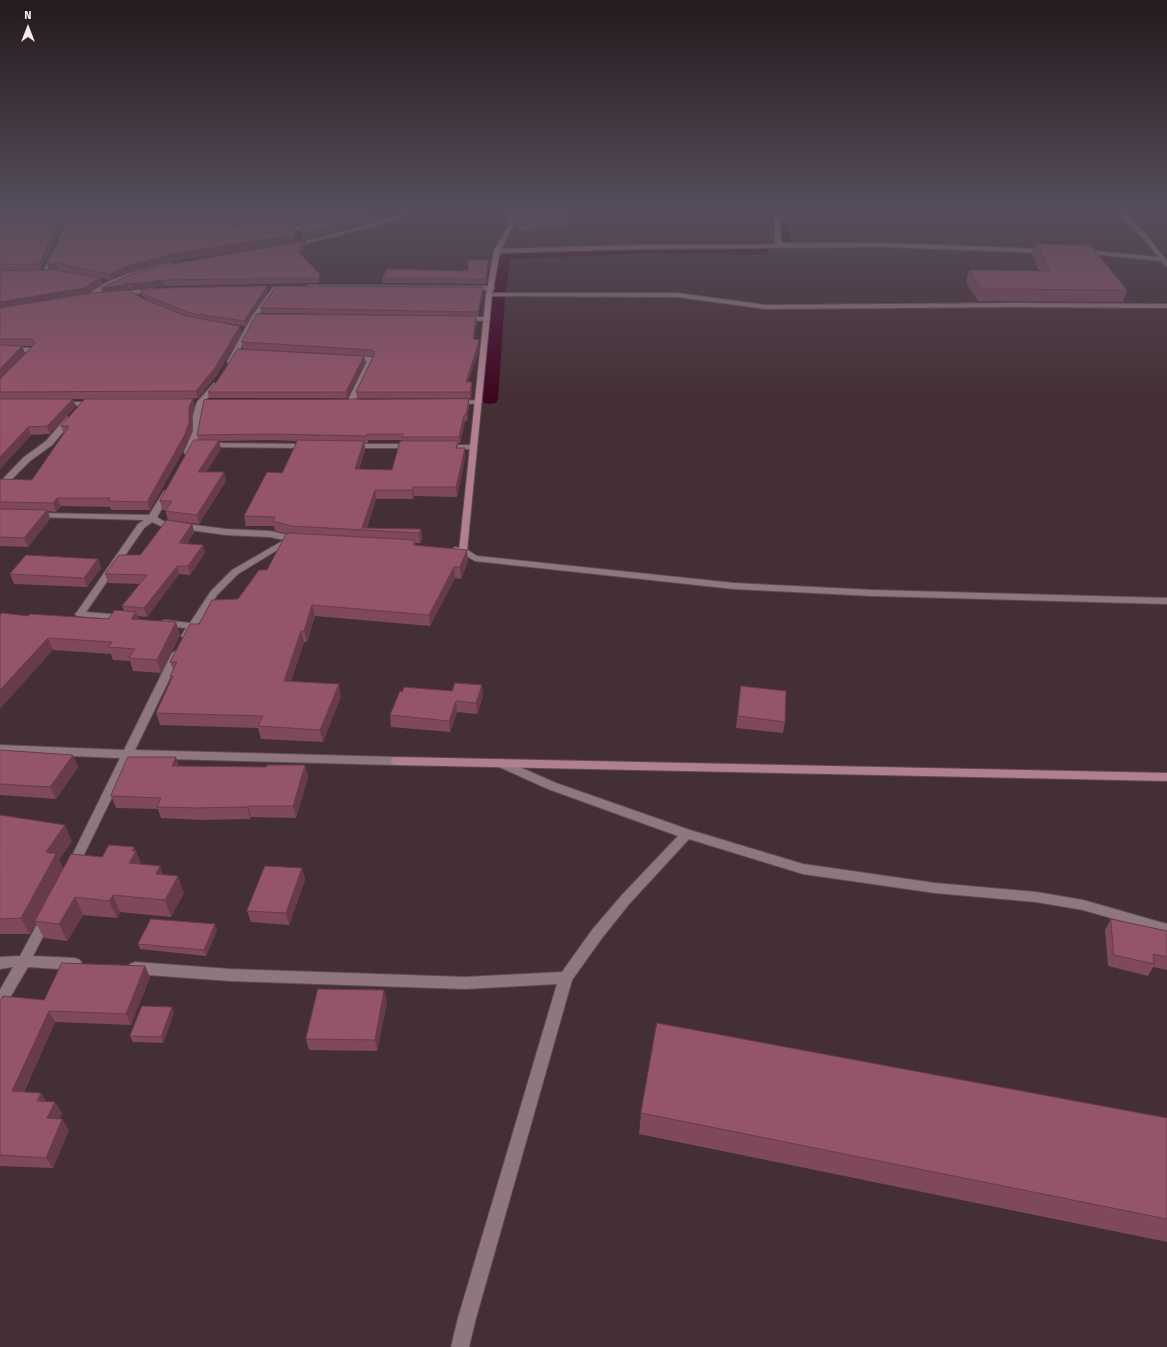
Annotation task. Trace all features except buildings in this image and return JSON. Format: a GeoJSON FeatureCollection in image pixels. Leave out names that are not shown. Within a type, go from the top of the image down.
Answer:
{"type":"FeatureCollection","features":[{"type":"Feature","properties":{"kind":"street"},"geometry":{"type":"LineString","coordinates":[[87,298],[106,282],[131,274]]}},
{"type":"Feature","properties":{"kind":"street"},"geometry":{"type":"LineString","coordinates":[[463,551],[489,295],[492,288],[494,274]]}},
{"type":"Feature","properties":{"kind":"street"},"geometry":{"type":"LineString","coordinates":[[106,282],[130,292],[142,300]]}},
{"type":"Feature","properties":{"kind":"street"},"geometry":{"type":"LineString","coordinates":[[268,288],[283,287]]}},
{"type":"Feature","properties":{"kind":"street"},"geometry":{"type":"LineString","coordinates":[[298,287],[492,288]]}},
{"type":"Feature","properties":{"kind":"street"},"geometry":{"type":"LineString","coordinates":[[227,368],[254,316],[275,288]]}},
{"type":"Feature","properties":{"kind":"street"},"geometry":{"type":"LineString","coordinates":[[116,294],[164,289]]}},
{"type":"Feature","properties":{"kind":"street"},"geometry":{"type":"LineString","coordinates":[[489,295],[677,295],[701,297],[749,306],[766,307],[967,305],[1167,306]]}},
{"type":"Feature","properties":{"kind":"street"},"geometry":{"type":"LineString","coordinates":[[79,299],[101,296]]}},
{"type":"Feature","properties":{"kind":"street"},"geometry":{"type":"LineString","coordinates":[[254,316],[262,316]]}},
{"type":"Feature","properties":{"kind":"street"},"geometry":{"type":"LineString","coordinates":[[456,319],[487,319]]}},
{"type":"Feature","properties":{"kind":"street"},"geometry":{"type":"LineString","coordinates":[[238,330],[246,330]]}},
{"type":"Feature","properties":{"kind":"street"},"geometry":{"type":"LineString","coordinates":[[0,349],[33,350],[24,360]]}},
{"type":"Feature","properties":{"kind":"street"},"geometry":{"type":"LineString","coordinates":[[236,352],[244,353]]}},
{"type":"Feature","properties":{"kind":"street"},"geometry":{"type":"LineString","coordinates":[[339,358],[371,359],[346,404],[358,404]]}},
{"type":"Feature","properties":{"kind":"street"},"geometry":{"type":"LineString","coordinates":[[185,459],[197,431],[197,415],[201,403],[222,374]]}},
{"type":"Feature","properties":{"kind":"street"},"geometry":{"type":"LineString","coordinates":[[446,403],[478,402]]}},
{"type":"Feature","properties":{"kind":"street"},"geometry":{"type":"LineString","coordinates":[[53,403],[99,404]]}},
{"type":"Feature","properties":{"kind":"street"},"geometry":{"type":"LineString","coordinates":[[0,486],[27,459],[49,443],[84,404]]}},
{"type":"Feature","properties":{"kind":"street"},"geometry":{"type":"LineString","coordinates":[[192,445],[317,446]]}},
{"type":"Feature","properties":{"kind":"street"},"geometry":{"type":"LineString","coordinates":[[340,446],[419,446]]}},
{"type":"Feature","properties":{"kind":"street"},"geometry":{"type":"LineString","coordinates":[[434,447],[473,447]]}},
{"type":"Feature","properties":{"kind":"street"},"geometry":{"type":"LineString","coordinates":[[132,620],[80,614],[141,526],[152,518],[170,487]]}},
{"type":"Feature","properties":{"kind":"street"},"geometry":{"type":"LineString","coordinates":[[30,515],[152,518],[161,523],[226,532],[270,534],[289,540],[305,541]]}},
{"type":"Feature","properties":{"kind":"street"},"geometry":{"type":"LineString","coordinates":[[68,877],[154,698],[191,626],[214,593],[235,572],[289,540]]}},
{"type":"Feature","properties":{"kind":"street"},"geometry":{"type":"LineString","coordinates":[[447,550],[463,551],[475,558],[734,586],[874,593],[1167,601]]}},
{"type":"Feature","properties":{"kind":"street"},"geometry":{"type":"LineString","coordinates":[[154,622],[191,626]]}},
{"type":"Feature","properties":{"kind":"street"},"geometry":{"type":"LineString","coordinates":[[0,749],[396,761],[1167,777]]}},
{"type":"Feature","properties":{"kind":"street"},"geometry":{"type":"LineString","coordinates":[[501,763],[552,786],[687,834],[736,851],[803,869],[935,888],[1036,897],[1083,905],[1167,929]]}},
{"type":"Feature","properties":{"kind":"street"},"geometry":{"type":"LineString","coordinates":[[460,1347],[467,1318],[566,978],[597,934],[621,905],[687,834]]}},
{"type":"Feature","properties":{"kind":"street"},"geometry":{"type":"LineString","coordinates":[[0,1002],[24,961],[53,905]]}},
{"type":"Feature","properties":{"kind":"street"},"geometry":{"type":"LineString","coordinates":[[0,963],[24,961],[88,965]]}},
{"type":"Feature","properties":{"kind":"street"},"geometry":{"type":"LineString","coordinates":[[119,967],[230,975],[465,983],[566,978]]}},
{"type":"Feature","properties":{"kind":"waterway"},"geometry":{"type":"LineString","coordinates":[[499,292],[501,274]]}},
{"type":"Feature","properties":{"kind":"waterway"},"geometry":{"type":"LineString","coordinates":[[490,399],[498,298]]}}]}
